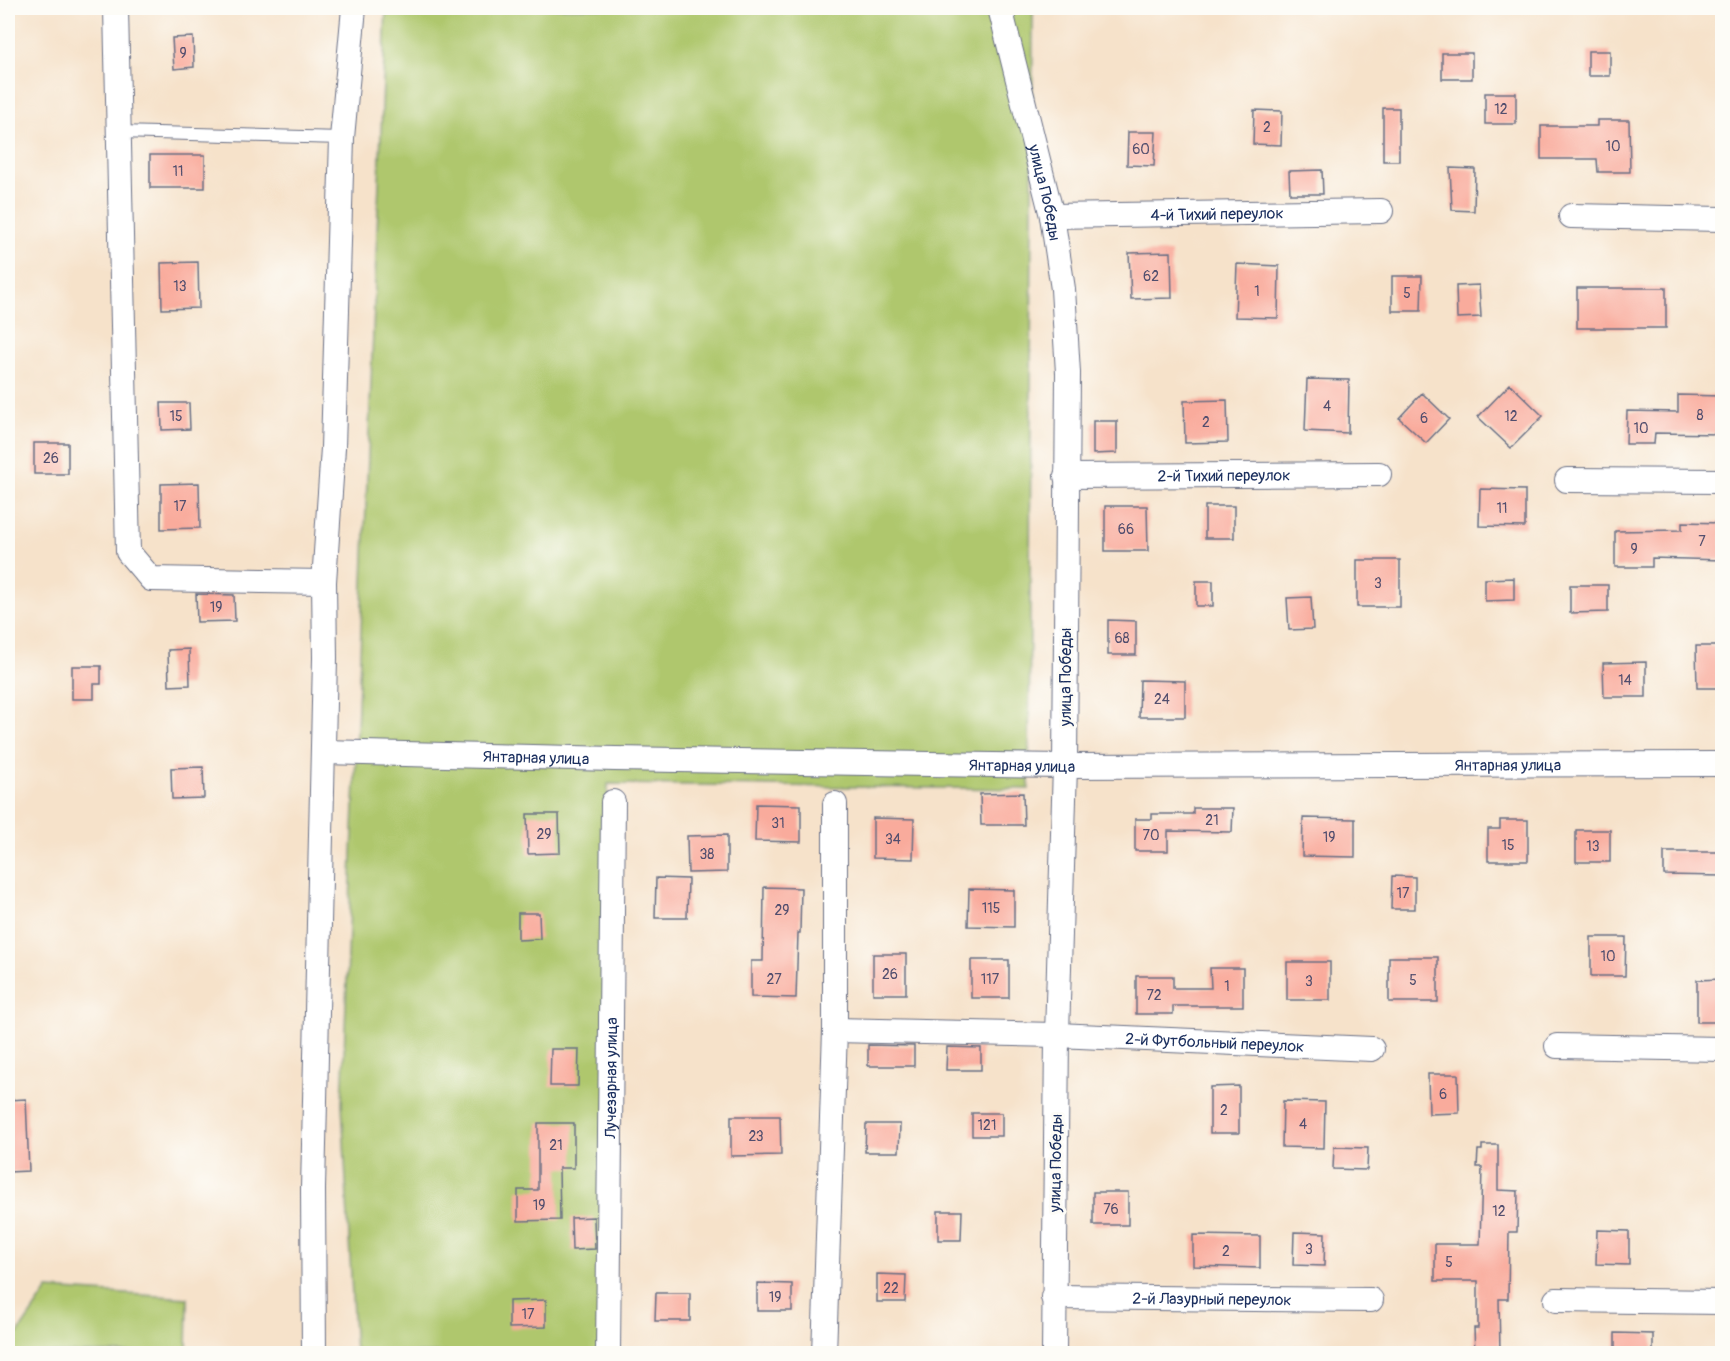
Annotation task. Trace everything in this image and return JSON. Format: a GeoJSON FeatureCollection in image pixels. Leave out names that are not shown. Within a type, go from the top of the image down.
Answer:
{"type":"FeatureCollection","features":[{"type":"Feature","properties":{"kind":"street"},"geometry":{"type":"LineString","coordinates":[[116,8],[128,552],[151,579],[324,582]]}},
{"type":"Feature","properties":{"kind":"street"},"geometry":{"type":"LineString","coordinates":[[314,1353],[313,1189],[325,658],[324,582],[333,448],[342,138],[354,8]]}},
{"type":"Feature","properties":{"kind":"street","name":"улица Победы"},"geometry":{"type":"LineString","coordinates":[[1000,8],[1052,216],[1063,290],[1068,373],[1065,766],[1057,1035],[1054,1353]]}},
{"type":"Feature","properties":{"kind":"street","name":"4-й Тихий переулок"},"geometry":{"type":"LineString","coordinates":[[1052,216],[1381,211]]}},
{"type":"Feature","properties":{"kind":"street"},"geometry":{"type":"LineString","coordinates":[[1571,216],[1722,219]]}},
{"type":"Feature","properties":{"kind":"street","name":"2-й Тихий переулок"},"geometry":{"type":"LineString","coordinates":[[1066,476],[1379,474]]}},
{"type":"Feature","properties":{"kind":"street"},"geometry":{"type":"LineString","coordinates":[[1567,480],[1722,481]]}},
{"type":"Feature","properties":{"kind":"street","name":"Янтарная улица"},"geometry":{"type":"LineString","coordinates":[[323,752],[685,761],[1065,766],[1722,764]]}},
{"type":"Feature","properties":{"kind":"street","name":"Лучезарная улица"},"geometry":{"type":"LineString","coordinates":[[608,1353],[613,802]]}},
{"type":"Feature","properties":{"kind":"street"},"geometry":{"type":"LineString","coordinates":[[824,1353],[835,1030],[835,804]]}},
{"type":"Feature","properties":{"kind":"street","name":"2-й Футбольный переулок"},"geometry":{"type":"LineString","coordinates":[[835,1030],[1057,1035],[1372,1049]]}},
{"type":"Feature","properties":{"kind":"street"},"geometry":{"type":"LineString","coordinates":[[1557,1046],[1722,1049]]}},
{"type":"Feature","properties":{"kind":"street","name":"2-й Лазурный переулок"},"geometry":{"type":"LineString","coordinates":[[1053,1296],[1371,1300]]}},
{"type":"Feature","properties":{"kind":"street"},"geometry":{"type":"LineString","coordinates":[[1556,1300],[1722,1302]]}},
{"type":"Feature","properties":{"kind":"lane"},"geometry":{"type":"LineString","coordinates":[[119,132],[342,138]]}},
{"type":"Feature","properties":{"kind":"green space"},"geometry":{"type":"Polygon","coordinates":[[[386,8],[1033,8],[1029,789],[608,784],[605,1353],[355,1353],[342,1104],[386,8]]]}},
{"type":"Feature","properties":{"kind":"green space"},"geometry":{"type":"Polygon","coordinates":[[[48,1289],[188,1298],[187,1353],[8,1353],[8,1348],[48,1289]]]}},
{"type":"Feature","properties":{"kind":"building"},"geometry":{"type":"Polygon","coordinates":[[[193,37],[194,67],[174,69],[172,38],[193,37]]]}},
{"type":"Feature","properties":{"kind":"building"},"geometry":{"type":"Polygon","coordinates":[[[1588,51],[1610,51],[1610,76],[1588,76],[1588,51]]]}},
{"type":"Feature","properties":{"kind":"building"},"geometry":{"type":"Polygon","coordinates":[[[1442,53],[1472,53],[1472,79],[1442,79],[1442,53]]]}},
{"type":"Feature","properties":{"kind":"building"},"geometry":{"type":"Polygon","coordinates":[[[1485,93],[1516,93],[1516,124],[1485,124],[1485,93]]]}},
{"type":"Feature","properties":{"kind":"building"},"geometry":{"type":"Polygon","coordinates":[[[1383,108],[1399,108],[1399,161],[1383,161],[1383,108]]]}},
{"type":"Feature","properties":{"kind":"building"},"geometry":{"type":"Polygon","coordinates":[[[1254,110],[1282,111],[1281,145],[1253,144],[1254,110]]]}},
{"type":"Feature","properties":{"kind":"building"},"geometry":{"type":"Polygon","coordinates":[[[1597,120],[1629,120],[1630,172],[1598,172],[1597,159],[1541,159],[1541,126],[1597,126],[1597,120]]]}},
{"type":"Feature","properties":{"kind":"building"},"geometry":{"type":"Polygon","coordinates":[[[1128,132],[1156,132],[1154,166],[1127,165],[1128,132]]]}},
{"type":"Feature","properties":{"kind":"building"},"geometry":{"type":"Polygon","coordinates":[[[150,155],[205,155],[205,188],[150,188],[150,155]]]}},
{"type":"Feature","properties":{"kind":"building"},"geometry":{"type":"Polygon","coordinates":[[[1450,168],[1475,169],[1474,211],[1452,210],[1450,168]]]}},
{"type":"Feature","properties":{"kind":"building"},"geometry":{"type":"Polygon","coordinates":[[[1322,170],[1323,194],[1290,194],[1289,171],[1322,170]]]}},
{"type":"Feature","properties":{"kind":"building"},"geometry":{"type":"Polygon","coordinates":[[[1171,252],[1172,298],[1131,299],[1129,253],[1171,252]]]}},
{"type":"Feature","properties":{"kind":"building"},"geometry":{"type":"Polygon","coordinates":[[[198,262],[199,308],[162,309],[161,263],[198,262]]]}},
{"type":"Feature","properties":{"kind":"building"},"geometry":{"type":"Polygon","coordinates":[[[1237,264],[1279,266],[1278,318],[1235,317],[1237,264]]]}},
{"type":"Feature","properties":{"kind":"building"},"geometry":{"type":"Polygon","coordinates":[[[1392,276],[1422,276],[1421,311],[1392,311],[1392,276]]]}},
{"type":"Feature","properties":{"kind":"building"},"geometry":{"type":"Polygon","coordinates":[[[1479,285],[1481,317],[1457,318],[1456,286],[1479,285]]]}},
{"type":"Feature","properties":{"kind":"building"},"geometry":{"type":"Polygon","coordinates":[[[1577,288],[1666,288],[1666,328],[1577,328],[1577,288]]]}},
{"type":"Feature","properties":{"kind":"building"},"geometry":{"type":"Polygon","coordinates":[[[1307,379],[1349,380],[1348,433],[1305,431],[1307,379]]]}},
{"type":"Feature","properties":{"kind":"building"},"geometry":{"type":"Polygon","coordinates":[[[1510,384],[1543,416],[1511,448],[1478,417],[1510,384]]]}},
{"type":"Feature","properties":{"kind":"building"},"geometry":{"type":"Polygon","coordinates":[[[1422,393],[1449,419],[1426,443],[1399,418],[1422,393]]]}},
{"type":"Feature","properties":{"kind":"building"},"geometry":{"type":"Polygon","coordinates":[[[1678,395],[1722,396],[1722,434],[1655,433],[1654,444],[1626,444],[1627,411],[1678,412],[1678,395]]]}},
{"type":"Feature","properties":{"kind":"building"},"geometry":{"type":"Polygon","coordinates":[[[1227,400],[1228,442],[1185,443],[1184,401],[1227,400]]]}},
{"type":"Feature","properties":{"kind":"building"},"geometry":{"type":"Polygon","coordinates":[[[161,403],[189,403],[190,429],[162,430],[161,403]]]}},
{"type":"Feature","properties":{"kind":"building"},"geometry":{"type":"Polygon","coordinates":[[[1093,421],[1117,421],[1117,453],[1093,454],[1093,421]]]}},
{"type":"Feature","properties":{"kind":"building"},"geometry":{"type":"Polygon","coordinates":[[[34,443],[68,443],[68,474],[34,474],[34,443]]]}},
{"type":"Feature","properties":{"kind":"building"},"geometry":{"type":"Polygon","coordinates":[[[199,483],[200,528],[161,529],[161,484],[199,483]]]}},
{"type":"Feature","properties":{"kind":"building"},"geometry":{"type":"Polygon","coordinates":[[[1480,489],[1525,490],[1525,527],[1479,526],[1480,489]]]}},
{"type":"Feature","properties":{"kind":"building"},"geometry":{"type":"Polygon","coordinates":[[[1105,506],[1147,506],[1148,551],[1105,551],[1105,506]]]}},
{"type":"Feature","properties":{"kind":"building"},"geometry":{"type":"Polygon","coordinates":[[[1205,506],[1234,506],[1234,538],[1205,538],[1205,506]]]}},
{"type":"Feature","properties":{"kind":"building"},"geometry":{"type":"Polygon","coordinates":[[[1682,522],[1722,523],[1722,560],[1652,558],[1652,567],[1615,567],[1615,531],[1682,530],[1682,522]]]}},
{"type":"Feature","properties":{"kind":"building"},"geometry":{"type":"Polygon","coordinates":[[[1357,560],[1400,560],[1400,607],[1357,607],[1357,560]]]}},
{"type":"Feature","properties":{"kind":"building"},"geometry":{"type":"Polygon","coordinates":[[[1514,578],[1514,600],[1485,601],[1485,579],[1514,578]]]}},
{"type":"Feature","properties":{"kind":"building"},"geometry":{"type":"Polygon","coordinates":[[[1196,581],[1213,581],[1213,606],[1196,606],[1196,581]]]}},
{"type":"Feature","properties":{"kind":"building"},"geometry":{"type":"Polygon","coordinates":[[[1570,585],[1608,585],[1608,612],[1570,613],[1570,585]]]}},
{"type":"Feature","properties":{"kind":"building"},"geometry":{"type":"Polygon","coordinates":[[[196,594],[234,595],[235,621],[197,622],[196,594]]]}},
{"type":"Feature","properties":{"kind":"building"},"geometry":{"type":"Polygon","coordinates":[[[1311,597],[1313,629],[1289,630],[1287,598],[1311,597]]]}},
{"type":"Feature","properties":{"kind":"building"},"geometry":{"type":"Polygon","coordinates":[[[1108,620],[1136,621],[1136,655],[1108,655],[1108,620]]]}},
{"type":"Feature","properties":{"kind":"building"},"geometry":{"type":"Polygon","coordinates":[[[1696,646],[1722,646],[1722,688],[1697,688],[1696,646]]]}},
{"type":"Feature","properties":{"kind":"building"},"geometry":{"type":"Polygon","coordinates":[[[189,649],[190,685],[169,686],[168,650],[189,649]]]}},
{"type":"Feature","properties":{"kind":"building"},"geometry":{"type":"Polygon","coordinates":[[[1646,662],[1646,697],[1604,697],[1603,663],[1646,662]]]}},
{"type":"Feature","properties":{"kind":"building"},"geometry":{"type":"Polygon","coordinates":[[[72,666],[101,666],[101,684],[94,684],[94,699],[72,699],[72,666]]]}},
{"type":"Feature","properties":{"kind":"building"},"geometry":{"type":"Polygon","coordinates":[[[1140,680],[1185,681],[1185,717],[1139,717],[1140,680]]]}},
{"type":"Feature","properties":{"kind":"building"},"geometry":{"type":"Polygon","coordinates":[[[203,767],[204,798],[172,799],[171,768],[203,767]]]}},
{"type":"Feature","properties":{"kind":"building"},"geometry":{"type":"Polygon","coordinates":[[[1023,793],[1024,825],[981,825],[980,794],[1023,793]]]}},
{"type":"Feature","properties":{"kind":"building"},"geometry":{"type":"Polygon","coordinates":[[[756,804],[801,805],[801,842],[755,841],[756,804]]]}},
{"type":"Feature","properties":{"kind":"building"},"geometry":{"type":"Polygon","coordinates":[[[1193,808],[1233,808],[1232,832],[1168,831],[1168,851],[1135,851],[1135,819],[1152,819],[1152,814],[1193,814],[1193,808]]]}},
{"type":"Feature","properties":{"kind":"building"},"geometry":{"type":"Polygon","coordinates":[[[527,814],[559,814],[560,853],[528,854],[527,814]]]}},
{"type":"Feature","properties":{"kind":"building"},"geometry":{"type":"Polygon","coordinates":[[[873,818],[914,819],[913,859],[873,858],[873,818]]]}},
{"type":"Feature","properties":{"kind":"building"},"geometry":{"type":"Polygon","coordinates":[[[1303,818],[1355,819],[1355,857],[1302,856],[1303,818]]]}},
{"type":"Feature","properties":{"kind":"building"},"geometry":{"type":"Polygon","coordinates":[[[1500,820],[1528,820],[1528,861],[1488,861],[1488,829],[1500,829],[1500,820]]]}},
{"type":"Feature","properties":{"kind":"building"},"geometry":{"type":"Polygon","coordinates":[[[1576,830],[1610,830],[1610,862],[1576,862],[1576,830]]]}},
{"type":"Feature","properties":{"kind":"building"},"geometry":{"type":"Polygon","coordinates":[[[727,835],[727,872],[688,873],[687,836],[727,835]]]}},
{"type":"Feature","properties":{"kind":"building"},"geometry":{"type":"Polygon","coordinates":[[[1664,852],[1722,852],[1722,876],[1664,875],[1664,852]]]}},
{"type":"Feature","properties":{"kind":"building"},"geometry":{"type":"Polygon","coordinates":[[[1392,876],[1415,877],[1415,909],[1391,909],[1392,876]]]}},
{"type":"Feature","properties":{"kind":"building"},"geometry":{"type":"Polygon","coordinates":[[[656,878],[688,879],[687,918],[655,918],[656,878]]]}},
{"type":"Feature","properties":{"kind":"building"},"geometry":{"type":"Polygon","coordinates":[[[764,887],[801,888],[796,998],[751,997],[751,961],[763,961],[764,887]]]}},
{"type":"Feature","properties":{"kind":"building"},"geometry":{"type":"Polygon","coordinates":[[[969,889],[1014,890],[1014,927],[968,926],[969,889]]]}},
{"type":"Feature","properties":{"kind":"building"},"geometry":{"type":"Polygon","coordinates":[[[518,913],[539,913],[540,939],[518,940],[518,913]]]}},
{"type":"Feature","properties":{"kind":"building"},"geometry":{"type":"Polygon","coordinates":[[[1591,937],[1626,937],[1625,976],[1591,976],[1591,937]]]}},
{"type":"Feature","properties":{"kind":"building"},"geometry":{"type":"Polygon","coordinates":[[[873,954],[906,954],[906,994],[873,994],[873,954]]]}},
{"type":"Feature","properties":{"kind":"building"},"geometry":{"type":"Polygon","coordinates":[[[1389,957],[1438,957],[1438,1002],[1389,1002],[1389,957]]]}},
{"type":"Feature","properties":{"kind":"building"},"geometry":{"type":"Polygon","coordinates":[[[971,960],[1009,960],[1009,998],[971,998],[971,960]]]}},
{"type":"Feature","properties":{"kind":"building"},"geometry":{"type":"Polygon","coordinates":[[[1287,962],[1330,962],[1330,1000],[1287,1000],[1287,962]]]}},
{"type":"Feature","properties":{"kind":"building"},"geometry":{"type":"Polygon","coordinates":[[[1210,968],[1243,968],[1243,1006],[1173,1006],[1173,1014],[1136,1014],[1136,976],[1173,976],[1173,988],[1211,988],[1210,968]]]}},
{"type":"Feature","properties":{"kind":"building"},"geometry":{"type":"Polygon","coordinates":[[[1722,979],[1722,1022],[1697,1022],[1697,980],[1722,979]]]}},
{"type":"Feature","properties":{"kind":"building"},"geometry":{"type":"Polygon","coordinates":[[[868,1045],[914,1046],[914,1066],[868,1066],[868,1045]]]}},
{"type":"Feature","properties":{"kind":"building"},"geometry":{"type":"Polygon","coordinates":[[[947,1047],[981,1048],[981,1070],[946,1070],[947,1047]]]}},
{"type":"Feature","properties":{"kind":"building"},"geometry":{"type":"Polygon","coordinates":[[[551,1049],[579,1049],[578,1086],[550,1086],[551,1049]]]}},
{"type":"Feature","properties":{"kind":"building"},"geometry":{"type":"Polygon","coordinates":[[[1428,1074],[1458,1074],[1459,1113],[1429,1114],[1428,1074]]]}},
{"type":"Feature","properties":{"kind":"building"},"geometry":{"type":"Polygon","coordinates":[[[1239,1086],[1239,1133],[1210,1133],[1210,1087],[1239,1086]]]}},
{"type":"Feature","properties":{"kind":"building"},"geometry":{"type":"Polygon","coordinates":[[[26,1099],[29,1171],[8,1172],[8,1100],[26,1099]]]}},
{"type":"Feature","properties":{"kind":"building"},"geometry":{"type":"Polygon","coordinates":[[[1283,1101],[1325,1102],[1324,1148],[1282,1147],[1283,1101]]]}},
{"type":"Feature","properties":{"kind":"building"},"geometry":{"type":"Polygon","coordinates":[[[972,1113],[1002,1113],[1002,1136],[972,1136],[972,1113]]]}},
{"type":"Feature","properties":{"kind":"building"},"geometry":{"type":"Polygon","coordinates":[[[731,1116],[780,1116],[781,1155],[731,1156],[731,1116]]]}},
{"type":"Feature","properties":{"kind":"building"},"geometry":{"type":"Polygon","coordinates":[[[538,1123],[574,1123],[574,1168],[559,1168],[560,1220],[518,1221],[518,1190],[538,1190],[538,1123]]]}},
{"type":"Feature","properties":{"kind":"building"},"geometry":{"type":"Polygon","coordinates":[[[866,1124],[900,1124],[899,1152],[865,1152],[866,1124]]]}},
{"type":"Feature","properties":{"kind":"building"},"geometry":{"type":"Polygon","coordinates":[[[1482,1145],[1498,1145],[1498,1190],[1518,1191],[1517,1232],[1509,1232],[1508,1299],[1499,1299],[1500,1353],[1475,1353],[1474,1328],[1478,1328],[1478,1281],[1435,1281],[1435,1244],[1480,1244],[1482,1167],[1477,1167],[1478,1150],[1482,1150],[1482,1145]]]}},
{"type":"Feature","properties":{"kind":"building"},"geometry":{"type":"Polygon","coordinates":[[[1334,1147],[1368,1148],[1367,1170],[1333,1169],[1334,1147]]]}},
{"type":"Feature","properties":{"kind":"building"},"geometry":{"type":"Polygon","coordinates":[[[1093,1192],[1128,1192],[1128,1225],[1093,1225],[1093,1192]]]}},
{"type":"Feature","properties":{"kind":"building"},"geometry":{"type":"Polygon","coordinates":[[[938,1211],[962,1211],[961,1240],[938,1240],[938,1211]]]}},
{"type":"Feature","properties":{"kind":"building"},"geometry":{"type":"Polygon","coordinates":[[[594,1217],[595,1249],[572,1250],[571,1218],[594,1217]]]}},
{"type":"Feature","properties":{"kind":"building"},"geometry":{"type":"Polygon","coordinates":[[[1597,1230],[1629,1231],[1629,1265],[1596,1264],[1597,1230]]]}},
{"type":"Feature","properties":{"kind":"building"},"geometry":{"type":"Polygon","coordinates":[[[1294,1232],[1325,1233],[1324,1266],[1293,1265],[1294,1232]]]}},
{"type":"Feature","properties":{"kind":"building"},"geometry":{"type":"Polygon","coordinates":[[[1193,1235],[1260,1236],[1260,1268],[1193,1266],[1193,1235]]]}},
{"type":"Feature","properties":{"kind":"building"},"geometry":{"type":"Polygon","coordinates":[[[877,1274],[906,1275],[905,1302],[877,1302],[877,1274]]]}},
{"type":"Feature","properties":{"kind":"building"},"geometry":{"type":"Polygon","coordinates":[[[757,1283],[792,1284],[792,1311],[757,1311],[757,1283]]]}},
{"type":"Feature","properties":{"kind":"building"},"geometry":{"type":"Polygon","coordinates":[[[656,1293],[690,1293],[690,1321],[655,1321],[656,1293]]]}},
{"type":"Feature","properties":{"kind":"building"},"geometry":{"type":"Polygon","coordinates":[[[546,1300],[546,1327],[509,1328],[509,1301],[546,1300]]]}},
{"type":"Feature","properties":{"kind":"building"},"geometry":{"type":"Polygon","coordinates":[[[1615,1333],[1653,1334],[1653,1353],[1615,1353],[1615,1333]]]}}]}
